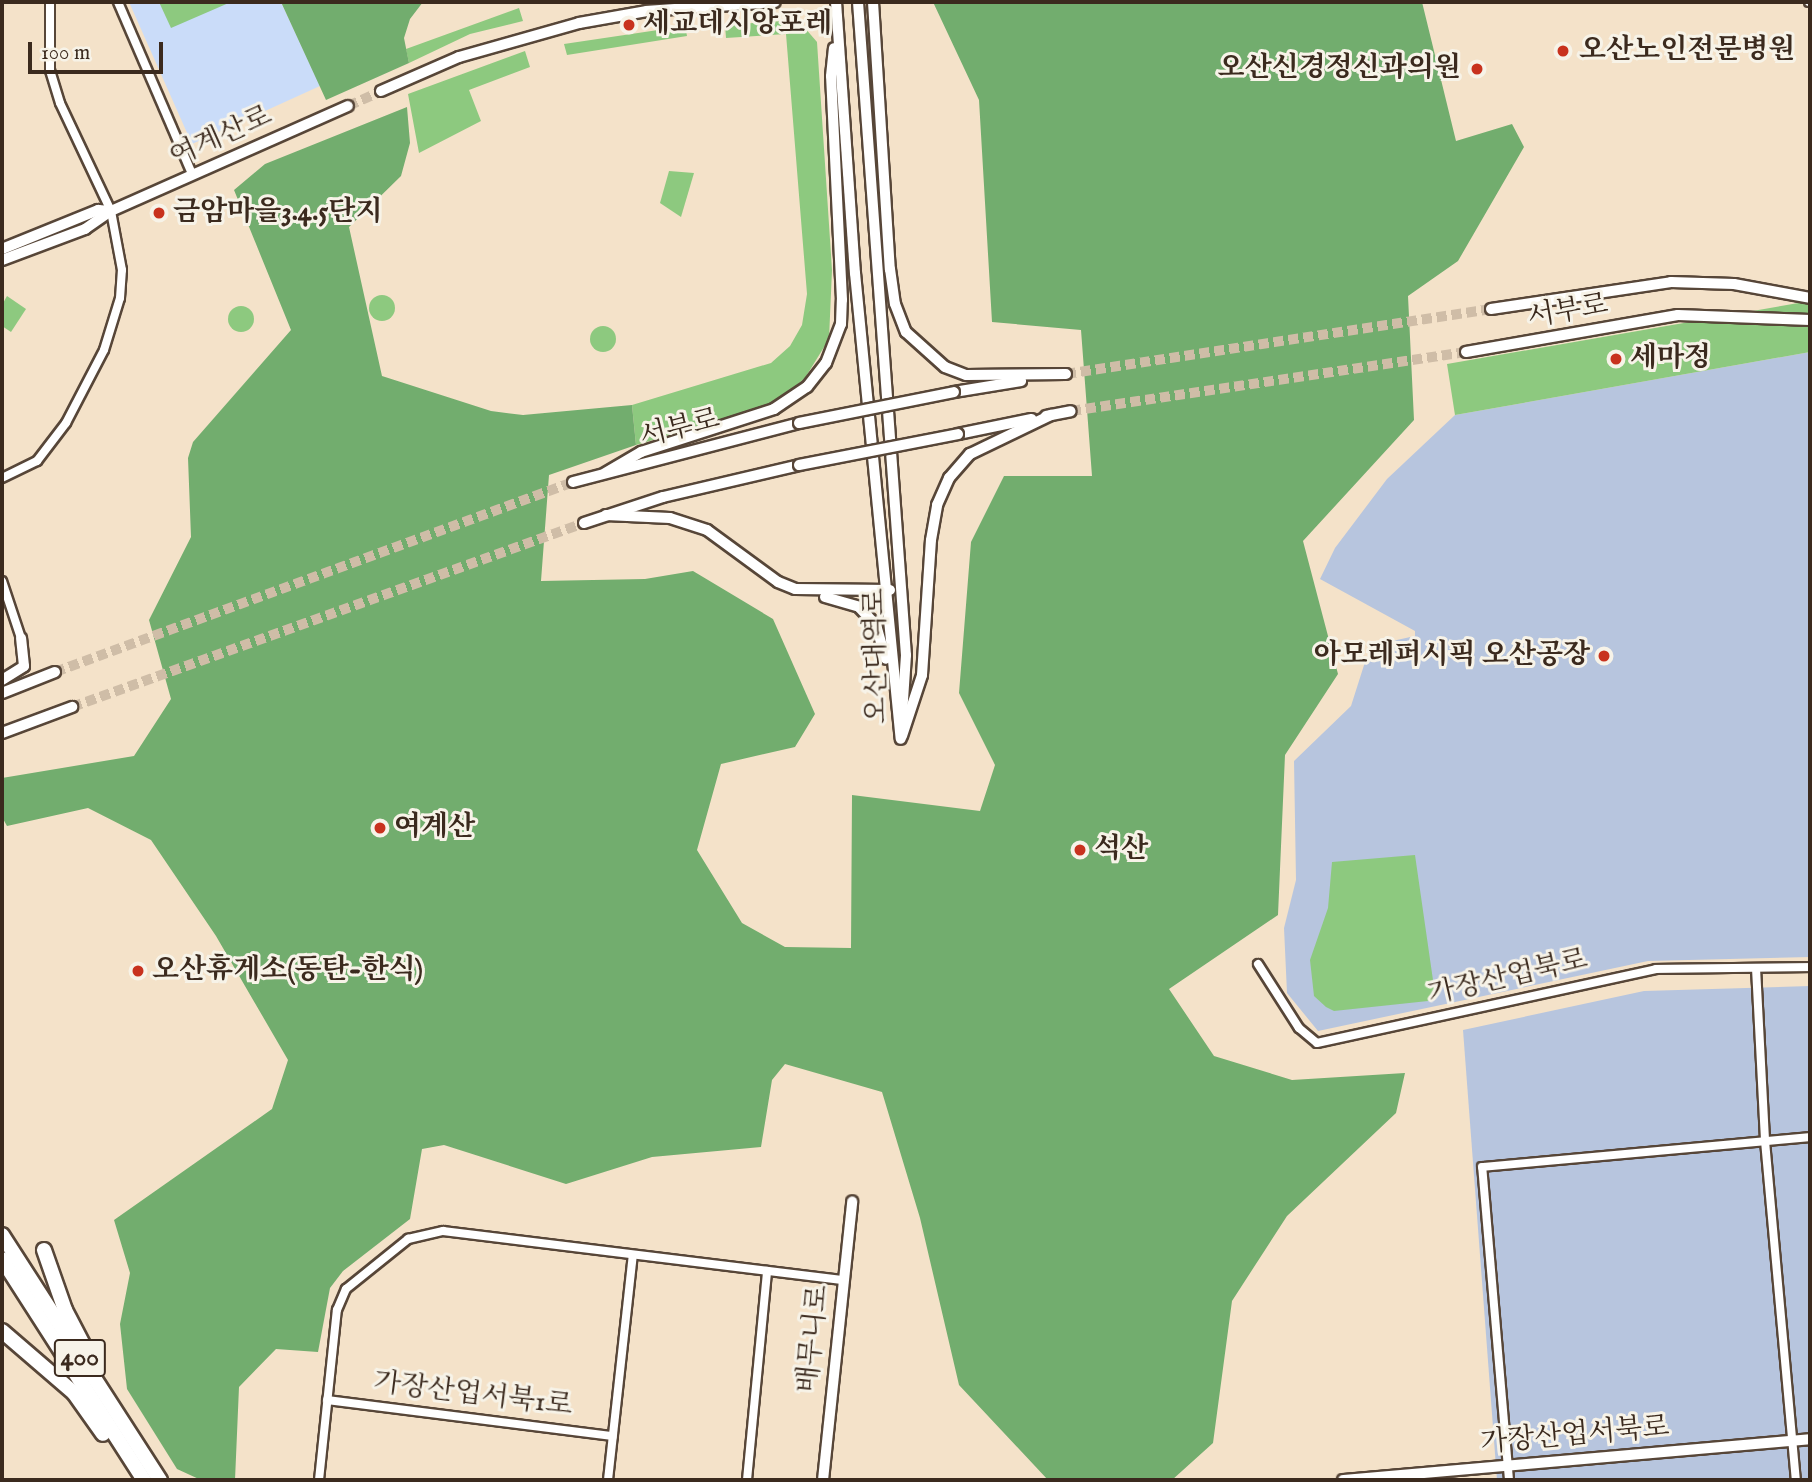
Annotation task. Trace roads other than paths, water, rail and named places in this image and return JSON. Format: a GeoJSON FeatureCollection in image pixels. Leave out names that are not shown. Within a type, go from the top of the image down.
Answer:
{"type":"FeatureCollection","features":[{"type":"Feature","properties":{"kind":"highway","name":"400"},"geometry":{"type":"LineString","coordinates":[[2,1236],[160,1480]]}},
{"type":"Feature","properties":{"kind":"highway"},"geometry":{"type":"LineString","coordinates":[[44,1250],[78,1338],[168,1480]]}},
{"type":"Feature","properties":{"kind":"highway","name":"400"},"geometry":{"type":"LineString","coordinates":[[2,1259],[144,1480]]}},
{"type":"Feature","properties":{"kind":"highway"},"geometry":{"type":"LineString","coordinates":[[2,1331],[74,1393],[138,1480]]}},
{"type":"Feature","properties":{"kind":"main road","name":"오산대역로"},"geometry":{"type":"LineString","coordinates":[[836,2],[855,273],[901,739]]}},
{"type":"Feature","properties":{"kind":"main road","name":"오산대역로"},"geometry":{"type":"LineString","coordinates":[[858,2],[906,655],[901,739]]}},
{"type":"Feature","properties":{"kind":"main road","name":"서부로"},"geometry":{"type":"LineString","coordinates":[[573,482],[799,423],[954,392],[1066,374],[966,375],[945,367],[906,332],[895,303],[890,269],[873,2]]}},
{"type":"Feature","properties":{"kind":"main road"},"geometry":{"type":"LineString","coordinates":[[605,473],[641,452],[774,409],[807,387],[826,363],[839,333],[842,300],[831,76],[837,24]]}},
{"type":"Feature","properties":{"kind":"main road","name":"서부로"},"geometry":{"type":"LineString","coordinates":[[1491,309],[1671,282],[1720,282],[1810,298]]}},
{"type":"Feature","properties":{"kind":"main road","name":"서부로"},"geometry":{"type":"LineString","coordinates":[[1466,352],[1678,315],[1810,320]]}},
{"type":"Feature","properties":{"kind":"main road"},"geometry":{"type":"LineString","coordinates":[[584,523],[799,466],[1071,411]]}},
{"type":"Feature","properties":{"kind":"main road"},"geometry":{"type":"LineString","coordinates":[[901,739],[922,675],[931,540],[937,505],[949,478],[970,454],[1051,415]]}},
{"type":"Feature","properties":{"kind":"main road"},"geometry":{"type":"LineString","coordinates":[[606,515],[670,518],[707,530],[778,582],[859,607],[876,625],[895,697]]}},
{"type":"Feature","properties":{"kind":"main road"},"geometry":{"type":"LineString","coordinates":[[809,592],[900,589]]}},
{"type":"Feature","properties":{"kind":"main road"},"geometry":{"type":"LineString","coordinates":[[2,680],[23,666],[21,638]]}},
{"type":"Feature","properties":{"kind":"main road"},"geometry":{"type":"LineString","coordinates":[[2,693],[55,672]]}},
{"type":"Feature","properties":{"kind":"main road"},"geometry":{"type":"LineString","coordinates":[[2,733],[72,707]]}},
{"type":"Feature","properties":{"kind":"street"},"geometry":{"type":"LineString","coordinates":[[2,478],[37,461],[49,448],[82,396],[104,350],[120,298],[121,274],[111,211],[57,92],[51,70],[50,2]]}},
{"type":"Feature","properties":{"kind":"street"},"geometry":{"type":"LineString","coordinates":[[118,2],[192,174]]}},
{"type":"Feature","properties":{"kind":"street"},"geometry":{"type":"LineString","coordinates":[[381,91],[459,57],[579,23],[648,11],[775,2]]}},
{"type":"Feature","properties":{"kind":"street","name":"여계산로"},"geometry":{"type":"LineString","coordinates":[[2,260],[85,229],[111,211],[348,106]]}},
{"type":"Feature","properties":{"kind":"street","name":"여계산로"},"geometry":{"type":"LineString","coordinates":[[2,250],[98,210],[111,211]]}},
{"type":"Feature","properties":{"kind":"street"},"geometry":{"type":"LineString","coordinates":[[2,581],[21,638]]}},
{"type":"Feature","properties":{"kind":"street","name":"가장산업북로"},"geometry":{"type":"LineString","coordinates":[[1258,964],[1299,1028],[1317,1043],[1656,969],[1810,967]]}},
{"type":"Feature","properties":{"kind":"street"},"geometry":{"type":"LineString","coordinates":[[1756,968],[1765,1141],[1796,1480]]}},
{"type":"Feature","properties":{"kind":"street"},"geometry":{"type":"LineString","coordinates":[[1509,1480],[1482,1167],[1810,1137]]}},
{"type":"Feature","properties":{"kind":"street","name":"배무니로"},"geometry":{"type":"LineString","coordinates":[[823,1480],[852,1202]]}},
{"type":"Feature","properties":{"kind":"street"},"geometry":{"type":"LineString","coordinates":[[319,1480],[337,1310],[346,1289],[408,1239],[443,1231],[844,1280]]}},
{"type":"Feature","properties":{"kind":"street"},"geometry":{"type":"LineString","coordinates":[[608,1480],[633,1255]]}},
{"type":"Feature","properties":{"kind":"street"},"geometry":{"type":"LineString","coordinates":[[747,1480],[767,1271]]}},
{"type":"Feature","properties":{"kind":"street","name":"가장산업서북1로"},"geometry":{"type":"LineString","coordinates":[[327,1400],[613,1436]]}},
{"type":"Feature","properties":{"kind":"street","name":"가장산업서북로"},"geometry":{"type":"LineString","coordinates":[[1343,1480],[1810,1438]]}},
{"type":"Feature","properties":{"kind":"tunnel"},"geometry":{"type":"LineString","coordinates":[[348,106],[381,91]]}},
{"type":"Feature","properties":{"kind":"tunnel"},"geometry":{"type":"LineString","coordinates":[[1066,374],[1491,309]]}},
{"type":"Feature","properties":{"kind":"tunnel"},"geometry":{"type":"LineString","coordinates":[[1071,411],[1466,352]]}},
{"type":"Feature","properties":{"kind":"tunnel"},"geometry":{"type":"LineString","coordinates":[[55,672],[573,482]]}},
{"type":"Feature","properties":{"kind":"tunnel"},"geometry":{"type":"LineString","coordinates":[[72,707],[584,523]]}},
{"type":"Feature","properties":{"kind":"place","name":"세교데시앙포레"},"geometry":{"type":"Point","coordinates":[629,25]}},
{"type":"Feature","properties":{"kind":"place","name":"오산노인전문병원"},"geometry":{"type":"Point","coordinates":[1563,51]}},
{"type":"Feature","properties":{"kind":"place","name":"오산신경정신과의원"},"geometry":{"type":"Point","coordinates":[1477,69]}},
{"type":"Feature","properties":{"kind":"place","name":"금암마을3.4.5단지"},"geometry":{"type":"Point","coordinates":[159,213]}},
{"type":"Feature","properties":{"kind":"place","name":"세마정"},"geometry":{"type":"Point","coordinates":[1616,359]}},
{"type":"Feature","properties":{"kind":"place","name":"아모레퍼시픽 오산공장"},"geometry":{"type":"Point","coordinates":[1604,656]}},
{"type":"Feature","properties":{"kind":"place","name":"여계산"},"geometry":{"type":"Point","coordinates":[380,828]}},
{"type":"Feature","properties":{"kind":"place","name":"석산"},"geometry":{"type":"Point","coordinates":[1080,850]}},
{"type":"Feature","properties":{"kind":"place","name":"오산휴게소(동탄-한식)"},"geometry":{"type":"Point","coordinates":[138,971]}}]}
